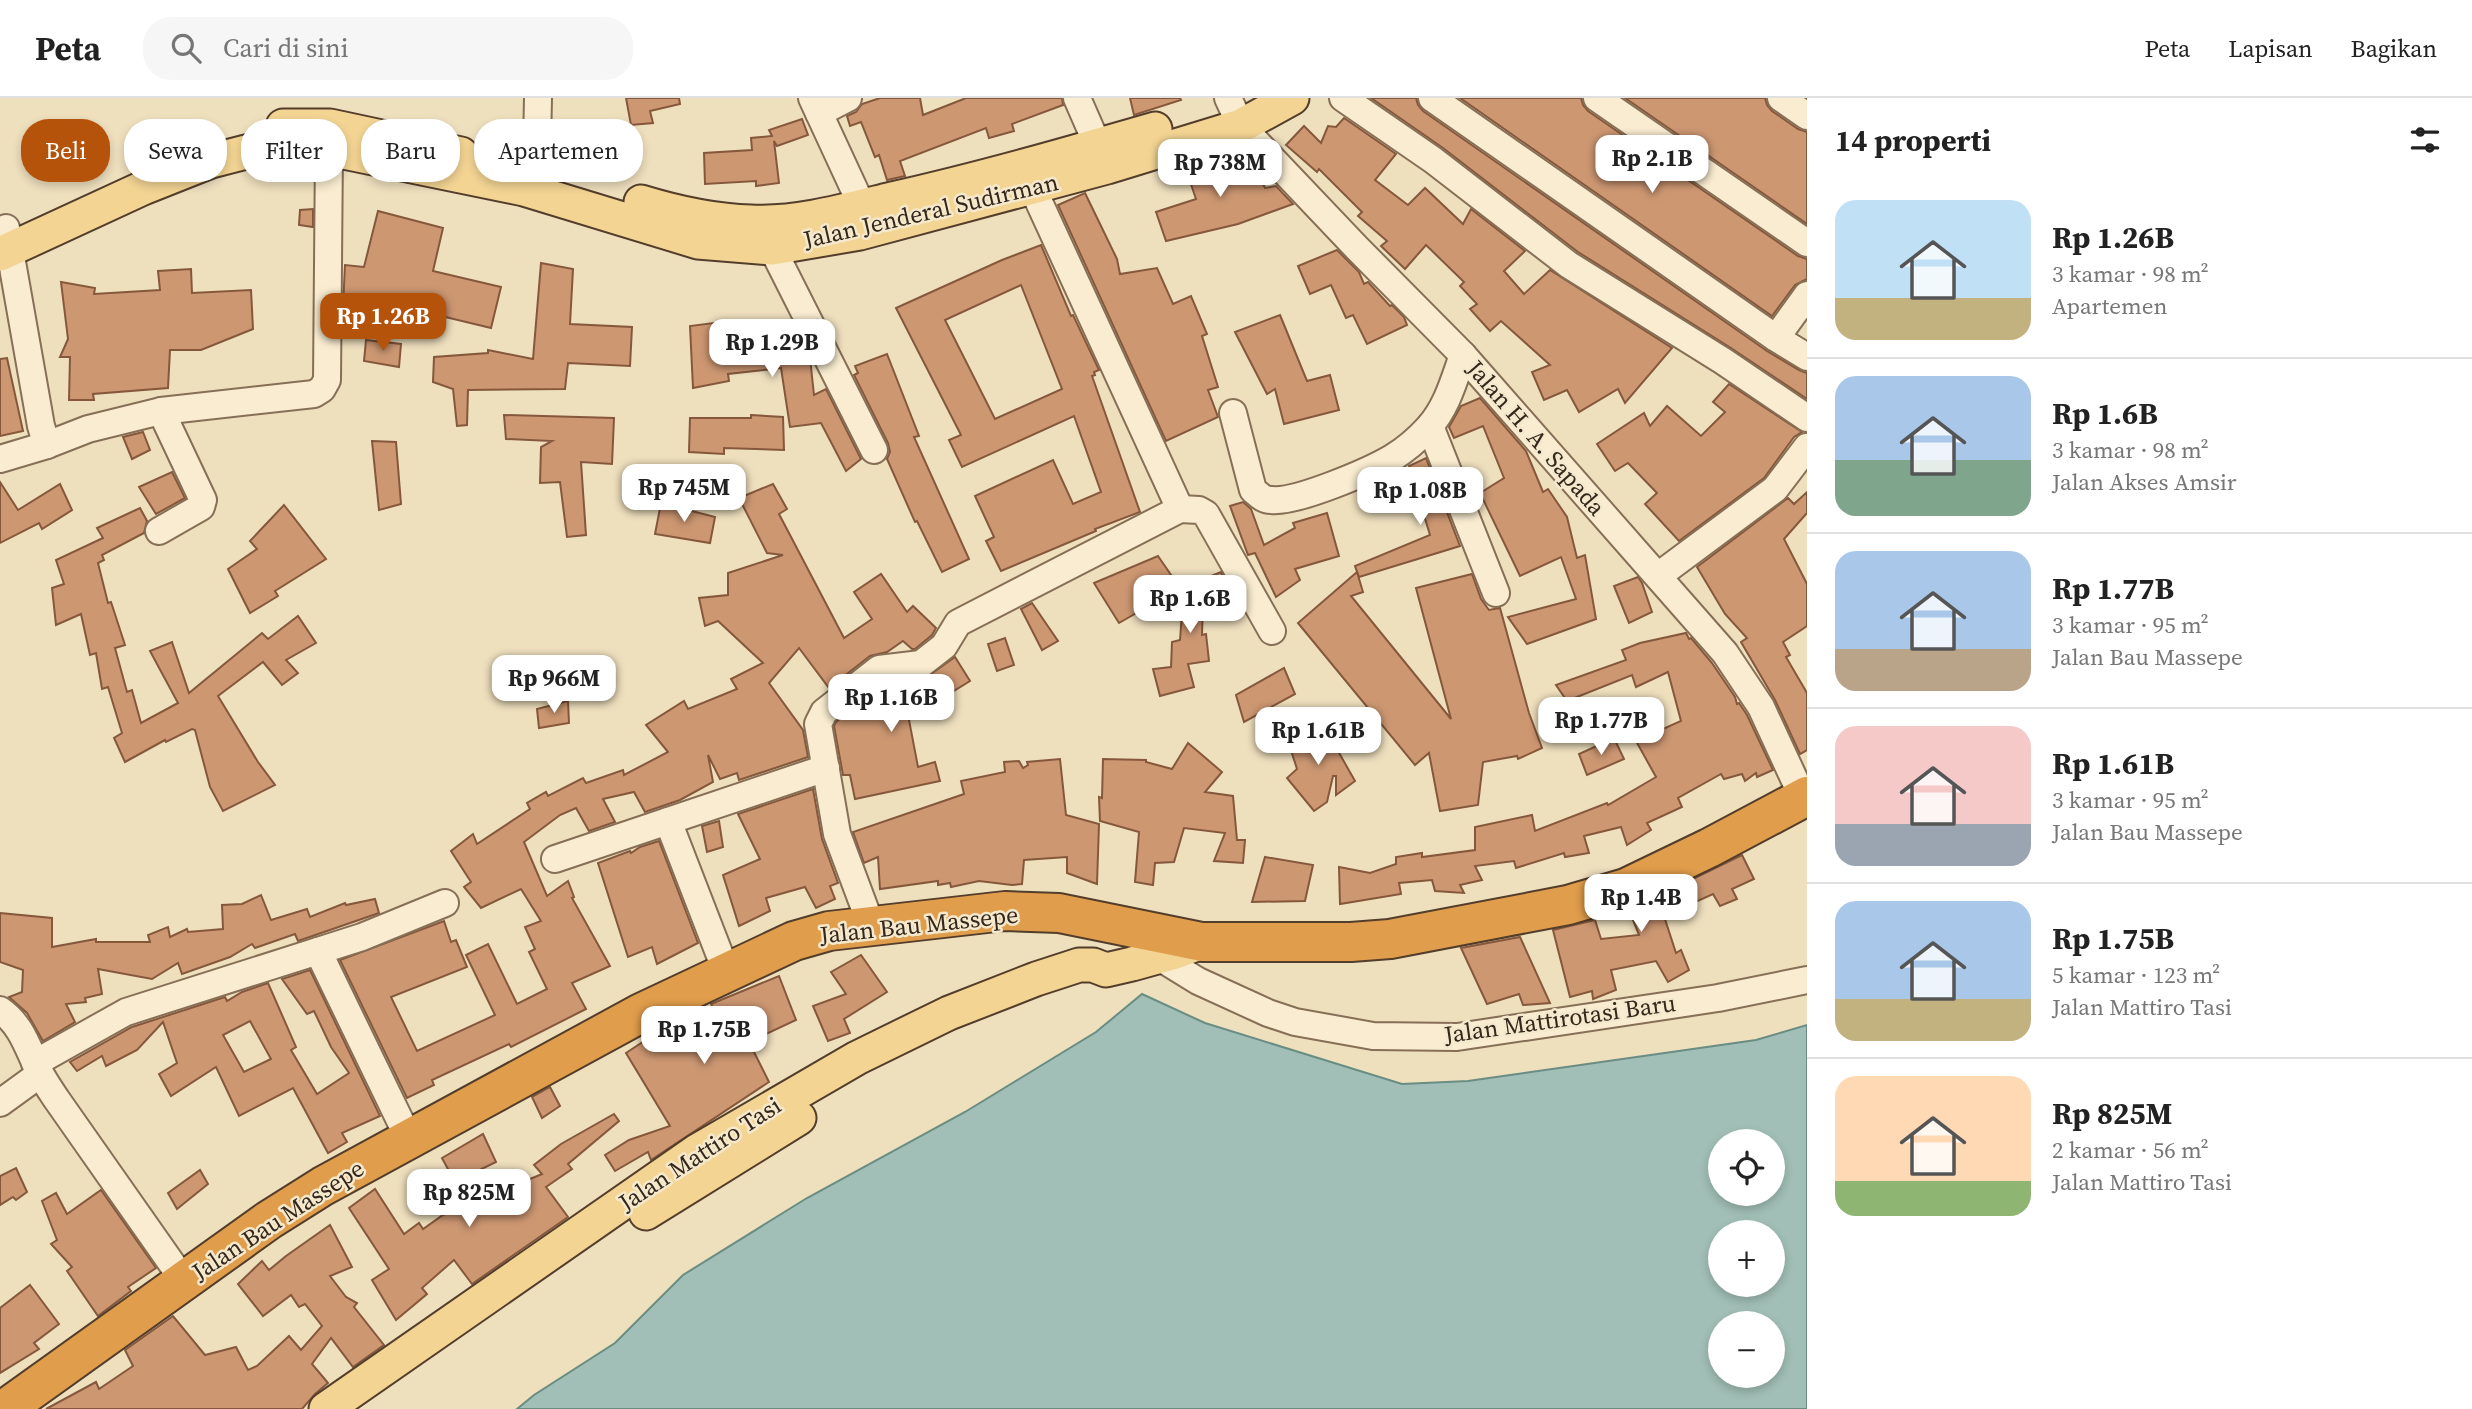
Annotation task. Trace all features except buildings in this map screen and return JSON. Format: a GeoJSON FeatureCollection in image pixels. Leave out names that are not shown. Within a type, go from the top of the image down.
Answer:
{"type":"FeatureCollection","features":[{"type":"Feature","properties":{"kind":"highway","name":"Jalan Bau Massepe"},"geometry":{"type":"LineString","coordinates":[[29,1402],[184,1281],[302,1199],[641,1013],[794,941],[830,931],[871,925],[1005,911],[1059,913],[1121,923],[1202,942],[1351,942],[1390,939],[1568,905],[1626,888],[1805,797]]}},
{"type":"Feature","properties":{"kind":"main road","name":"Jalan Jenderal Sudirman"},"geometry":{"type":"LineString","coordinates":[[536,182],[719,220],[783,221],[1030,177],[1098,146],[1239,107],[1292,98]]}},
{"type":"Feature","properties":{"kind":"main road","name":"Jalan Jenderal Sudirman"},"geometry":{"type":"LineString","coordinates":[[536,182],[698,242],[772,248],[860,233],[1239,107]]}},
{"type":"Feature","properties":{"kind":"main road","name":"Jalan Jenderal Sudirman"},"geometry":{"type":"LineString","coordinates":[[347,129],[474,164]]}},
{"type":"Feature","properties":{"kind":"main road","name":"Jalan Jenderal Sudirman"},"geometry":{"type":"LineString","coordinates":[[347,152],[474,172]]}},
{"type":"Feature","properties":{"kind":"main road","name":"Jalan Jenderal Sudirman"},"geometry":{"type":"LineString","coordinates":[[4,240],[211,161],[241,153]]}},
{"type":"Feature","properties":{"kind":"main road","name":"Jalan Mattiro Tasi"},"geometry":{"type":"LineString","coordinates":[[326,1409],[562,1258],[658,1205],[867,1079],[973,1026],[1097,979],[1106,970],[1160,957],[1202,942]]}},
{"type":"Feature","properties":{"kind":"main road","name":"Jalan Mattiro Tasi"},"geometry":{"type":"LineString","coordinates":[[365,1409],[562,1258]]}},
{"type":"Feature","properties":{"kind":"street"},"geometry":{"type":"LineString","coordinates":[[538,98],[538,119]]}},
{"type":"Feature","properties":{"kind":"street"},"geometry":{"type":"LineString","coordinates":[[848,98],[816,106],[862,206]]}},
{"type":"Feature","properties":{"kind":"street"},"geometry":{"type":"LineString","coordinates":[[1077,98],[1098,146]]}},
{"type":"Feature","properties":{"kind":"street"},"geometry":{"type":"LineString","coordinates":[[1343,98],[1433,160],[1569,265],[1723,361],[1807,418]]}},
{"type":"Feature","properties":{"kind":"street"},"geometry":{"type":"LineString","coordinates":[[1433,98],[1461,107],[1557,183],[1776,338],[1807,357]]}},
{"type":"Feature","properties":{"kind":"street"},"geometry":{"type":"LineString","coordinates":[[1597,98],[1807,243]]}},
{"type":"Feature","properties":{"kind":"street"},"geometry":{"type":"LineString","coordinates":[[1781,98],[1807,116]]}},
{"type":"Feature","properties":{"kind":"street","name":"Jalan H. A. Sapada"},"geometry":{"type":"LineString","coordinates":[[1239,107],[1357,248],[1463,355],[1725,653],[1760,707],[1805,797]]}},
{"type":"Feature","properties":{"kind":"street"},"geometry":{"type":"LineString","coordinates":[[1030,177],[1180,509]]}},
{"type":"Feature","properties":{"kind":"street"},"geometry":{"type":"LineString","coordinates":[[0,459],[88,429],[161,411],[314,394],[322,389],[327,380],[329,182]]}},
{"type":"Feature","properties":{"kind":"street"},"geometry":{"type":"LineString","coordinates":[[4,240],[47,445]]}},
{"type":"Feature","properties":{"kind":"street"},"geometry":{"type":"LineString","coordinates":[[772,248],[874,450]]}},
{"type":"Feature","properties":{"kind":"street"},"geometry":{"type":"LineString","coordinates":[[1776,338],[1807,295]]}},
{"type":"Feature","properties":{"kind":"street"},"geometry":{"type":"LineString","coordinates":[[1233,413],[1253,490],[1261,498],[1289,499],[1394,457],[1430,426],[1447,400],[1463,355]]}},
{"type":"Feature","properties":{"kind":"street"},"geometry":{"type":"LineString","coordinates":[[159,531],[201,507],[203,500],[161,411]]}},
{"type":"Feature","properties":{"kind":"street"},"geometry":{"type":"LineString","coordinates":[[1430,426],[1496,593]]}},
{"type":"Feature","properties":{"kind":"street"},"geometry":{"type":"LineString","coordinates":[[1658,576],[1775,489],[1807,447]]}},
{"type":"Feature","properties":{"kind":"street"},"geometry":{"type":"LineString","coordinates":[[871,925],[838,834],[828,791],[827,768],[818,724],[824,712],[878,669],[921,664],[944,646],[958,623],[1180,509],[1199,510],[1206,514],[1272,632]]}},
{"type":"Feature","properties":{"kind":"street"},"geometry":{"type":"LineString","coordinates":[[555,859],[827,768]]}},
{"type":"Feature","properties":{"kind":"street"},"geometry":{"type":"LineString","coordinates":[[668,821],[726,971]]}},
{"type":"Feature","properties":{"kind":"street"},"geometry":{"type":"LineString","coordinates":[[0,1103],[38,1068],[126,1012],[362,937],[445,903]]}},
{"type":"Feature","properties":{"kind":"street"},"geometry":{"type":"LineString","coordinates":[[318,951],[409,1139]]}},
{"type":"Feature","properties":{"kind":"street","name":"Jalan Mattirotasi Baru"},"geometry":{"type":"LineString","coordinates":[[1160,957],[1198,981],[1268,1013],[1295,1022],[1373,1036],[1457,1037],[1718,998],[1807,980]]}},
{"type":"Feature","properties":{"kind":"street"},"geometry":{"type":"LineString","coordinates":[[0,1010],[9,1016],[22,1032],[38,1068],[184,1281]]}},
{"type":"Feature","properties":{"kind":"water"},"geometry":{"type":"Polygon","coordinates":[[[1142,994],[1205,1023],[1402,1084],[1468,1081],[1756,1040],[1807,1025],[1807,1409],[517,1409],[534,1395],[615,1343],[683,1275],[807,1198],[965,1112],[1096,1032],[1142,994]]]}}]}
